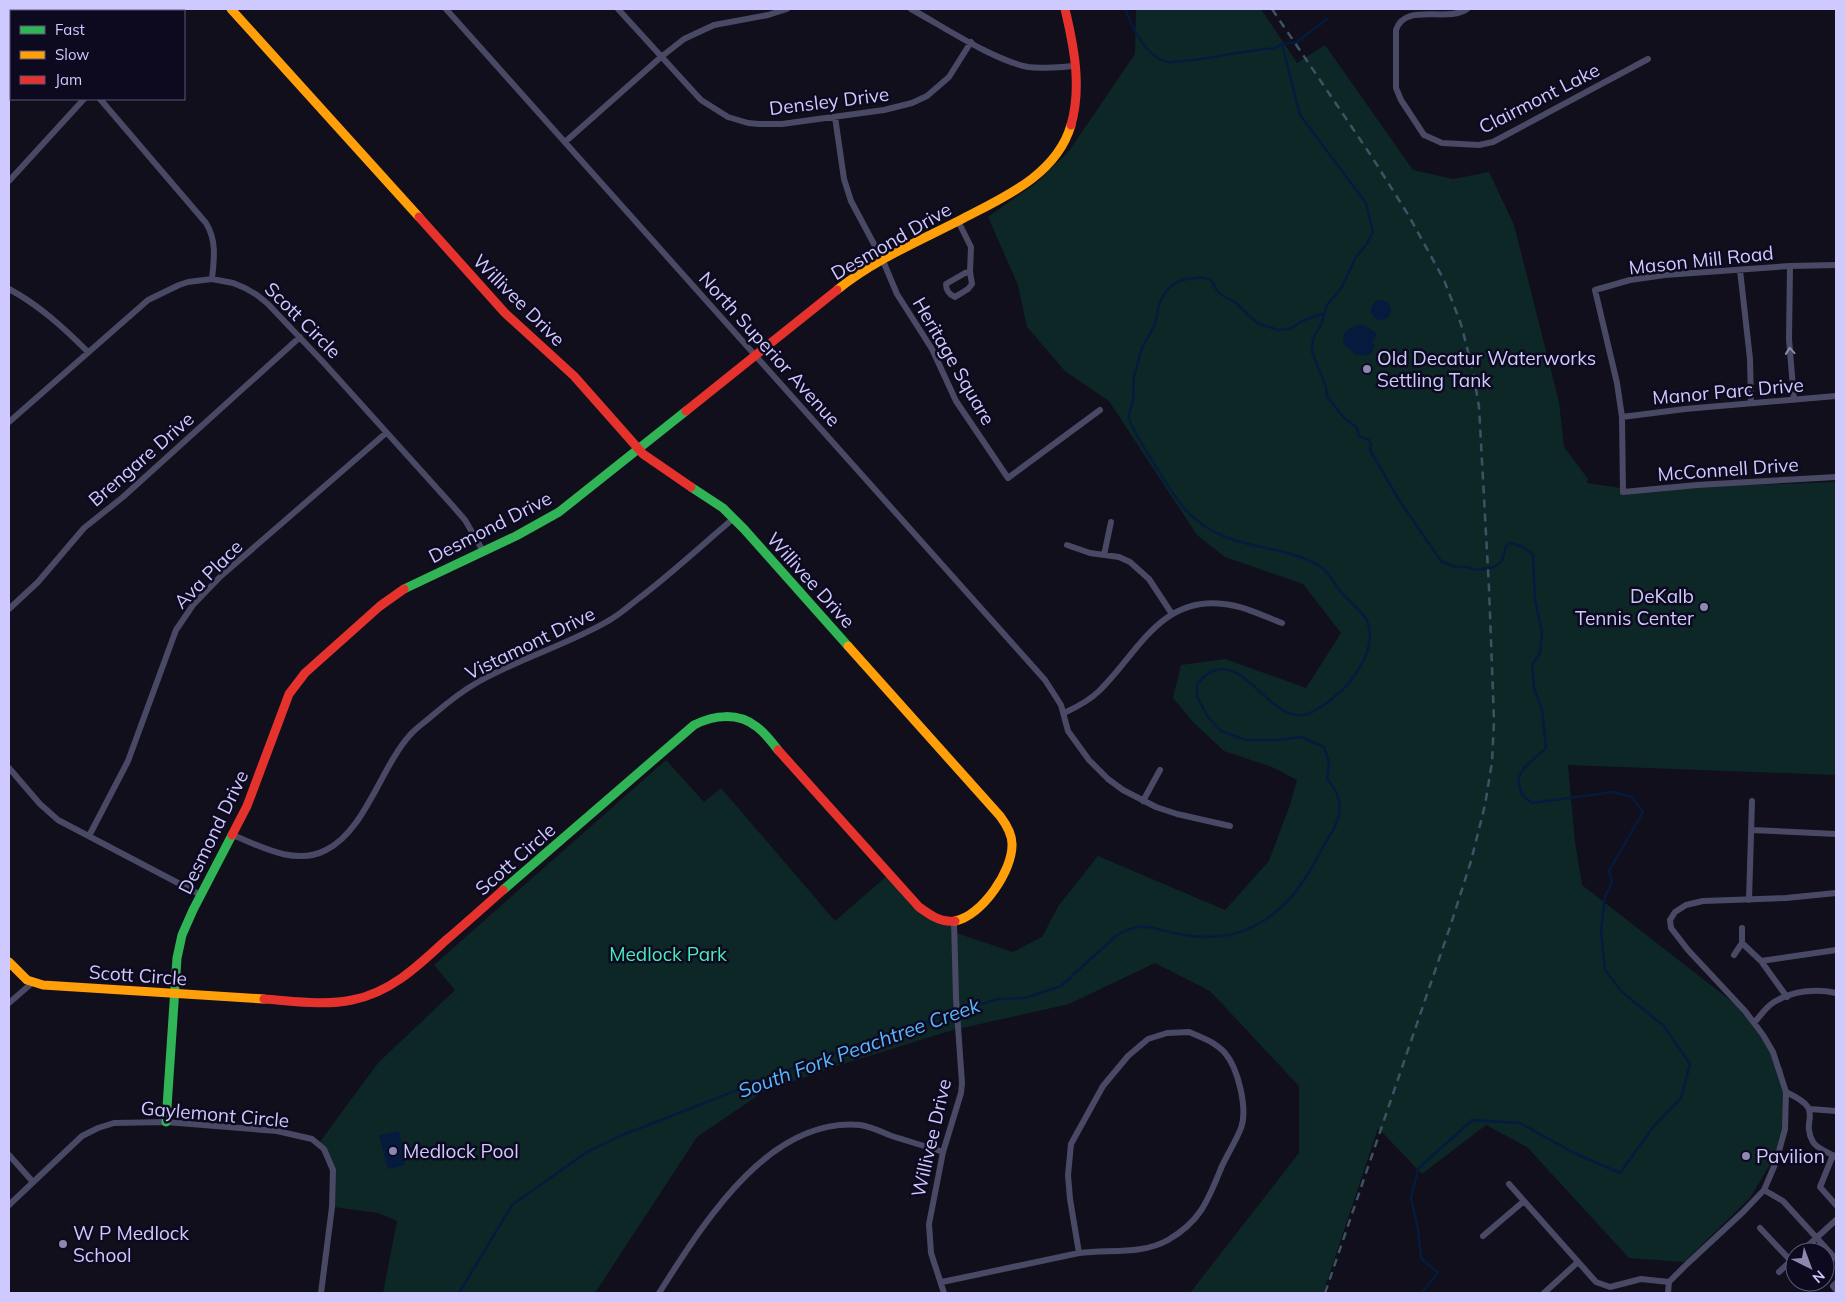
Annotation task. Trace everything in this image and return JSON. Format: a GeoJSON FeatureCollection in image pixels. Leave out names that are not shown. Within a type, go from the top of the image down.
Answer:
{"type":"FeatureCollection","features":[{"type":"Feature","properties":{"kind":"street","name":"Willivee Drive"},"geometry":{"type":"LineString","coordinates":[[231,9],[505,313],[574,376],[653,462],[707,496],[734,518],[1000,816],[1009,829],[1012,847],[1008,865],[1003,876],[977,911],[965,919],[954,921],[955,980],[962,1083],[961,1093],[944,1152],[929,1224],[931,1252],[944,1293]]}},
{"type":"Feature","properties":{"kind":"street","name":"North Superior Avenue"},"geometry":{"type":"LineString","coordinates":[[446,9],[1045,680],[1057,697],[1064,713],[1064,720],[1068,731],[1093,764],[1115,785],[1143,801],[1177,814],[1230,826]]}},
{"type":"Feature","properties":{"kind":"street","name":"Densley Drive"},"geometry":{"type":"LineString","coordinates":[[618,9],[701,100],[716,111],[748,123],[771,125],[835,117],[894,108],[920,100],[936,90],[949,77],[971,42]]}},
{"type":"Feature","properties":{"kind":"street"},"geometry":{"type":"LineString","coordinates":[[565,142],[684,38],[705,28],[775,14],[787,9]]}},
{"type":"Feature","properties":{"kind":"street"},"geometry":{"type":"LineString","coordinates":[[911,9],[1006,60],[1027,66],[1074,66]]}},
{"type":"Feature","properties":{"kind":"street","name":"Desmond Drive"},"geometry":{"type":"LineString","coordinates":[[166,1122],[179,947],[201,895],[247,806],[289,694],[305,673],[395,595],[416,583],[533,528],[559,512],[843,285],[883,261],[1019,187],[1041,170],[1057,154],[1069,132],[1075,109],[1074,66],[1064,9]]}},
{"type":"Feature","properties":{"kind":"street","name":"Clairmont Lake"},"geometry":{"type":"LineString","coordinates":[[1467,9],[1450,15],[1406,17],[1398,24],[1396,30],[1396,88],[1401,100],[1424,135],[1442,143],[1479,145],[1493,142],[1648,59]]}},
{"type":"Feature","properties":{"kind":"street"},"geometry":{"type":"LineString","coordinates":[[9,181],[83,100]]}},
{"type":"Feature","properties":{"kind":"street"},"geometry":{"type":"LineString","coordinates":[[101,100],[206,223],[214,246],[212,279]]}},
{"type":"Feature","properties":{"kind":"street"},"geometry":{"type":"LineString","coordinates":[[835,117],[847,190],[857,215],[883,261]]}},
{"type":"Feature","properties":{"kind":"street"},"geometry":{"type":"LineString","coordinates":[[958,221],[971,247],[970,272]]}},
{"type":"Feature","properties":{"kind":"street","name":"Heritage Square"},"geometry":{"type":"LineString","coordinates":[[883,261],[897,294],[932,349],[956,401],[1008,478],[1100,410]]}},
{"type":"Feature","properties":{"kind":"street","name":"Mason Mill Road"},"geometry":{"type":"LineString","coordinates":[[1623,492],[1622,417],[1617,383],[1595,290],[1630,280],[1656,277],[1790,266],[1836,265]]}},
{"type":"Feature","properties":{"kind":"street"},"geometry":{"type":"LineString","coordinates":[[1790,266],[1789,339],[1794,400]]}},
{"type":"Feature","properties":{"kind":"street"},"geometry":{"type":"LineString","coordinates":[[1740,270],[1750,359],[1751,404]]}},
{"type":"Feature","properties":{"kind":"street","name":"Scott Circle"},"geometry":{"type":"LineString","coordinates":[[9,422],[140,306],[158,294],[188,282],[212,279],[233,283],[257,295],[300,337],[460,515],[483,551]]}},
{"type":"Feature","properties":{"kind":"street"},"geometry":{"type":"LineString","coordinates":[[9,289],[24,297],[61,324],[88,352]]}},
{"type":"Feature","properties":{"kind":"street","name":"Brengare Drive"},"geometry":{"type":"LineString","coordinates":[[9,609],[38,582],[84,528],[123,497],[300,337]]}},
{"type":"Feature","properties":{"kind":"street","name":"Manor Parc Drive"},"geometry":{"type":"LineString","coordinates":[[1622,417],[1836,396]]}},
{"type":"Feature","properties":{"kind":"street","name":"Ava Place"},"geometry":{"type":"LineString","coordinates":[[90,836],[128,762],[176,630],[193,605],[222,576],[386,433]]}},
{"type":"Feature","properties":{"kind":"street","name":"McConnell Drive"},"geometry":{"type":"LineString","coordinates":[[1623,492],[1697,485],[1836,477]]}},
{"type":"Feature","properties":{"kind":"street","name":"Vistamont Drive"},"geometry":{"type":"LineString","coordinates":[[233,835],[273,852],[306,856],[325,851],[336,844],[358,820],[391,761],[410,735],[447,704],[477,682],[577,638],[610,621],[649,591],[734,518]]}},
{"type":"Feature","properties":{"kind":"street"},"geometry":{"type":"LineString","coordinates":[[1104,555],[1111,522]]}},
{"type":"Feature","properties":{"kind":"street"},"geometry":{"type":"LineString","coordinates":[[1067,545],[1090,553],[1125,559],[1137,566],[1154,586],[1172,614]]}},
{"type":"Feature","properties":{"kind":"street"},"geometry":{"type":"LineString","coordinates":[[1064,713],[1079,706],[1100,690],[1148,634],[1172,614],[1195,605],[1224,604],[1282,623]]}},
{"type":"Feature","properties":{"kind":"street","name":"Scott Circle"},"geometry":{"type":"LineString","coordinates":[[32,983],[328,1003],[357,1000],[381,992],[414,969],[686,730],[699,721],[718,716],[739,718],[758,727],[919,907],[933,917],[954,921]]}},
{"type":"Feature","properties":{"kind":"street"},"geometry":{"type":"LineString","coordinates":[[9,768],[48,812],[58,820],[201,895]]}},
{"type":"Feature","properties":{"kind":"street"},"geometry":{"type":"LineString","coordinates":[[1143,801],[1160,770]]}},
{"type":"Feature","properties":{"kind":"street"},"geometry":{"type":"LineString","coordinates":[[1749,900],[1752,801]]}},
{"type":"Feature","properties":{"kind":"street"},"geometry":{"type":"LineString","coordinates":[[1752,830],[1836,834]]}},
{"type":"Feature","properties":{"kind":"street"},"geometry":{"type":"LineString","coordinates":[[1668,1293],[1669,1282],[1764,1190],[1776,1162],[1785,1129],[1786,1092],[1773,1052],[1754,1023],[1688,950],[1671,928],[1670,920],[1675,912],[1686,905],[1703,901],[1749,900],[1836,893]]}},
{"type":"Feature","properties":{"kind":"street"},"geometry":{"type":"LineString","coordinates":[[1734,954],[1742,943],[1742,928]]}},
{"type":"Feature","properties":{"kind":"street"},"geometry":{"type":"LineString","coordinates":[[1742,943],[1761,960],[1787,997]]}},
{"type":"Feature","properties":{"kind":"street"},"geometry":{"type":"LineString","coordinates":[[1761,960],[1836,950]]}},
{"type":"Feature","properties":{"kind":"street"},"geometry":{"type":"LineString","coordinates":[[9,962],[32,983],[9,1003]]}},
{"type":"Feature","properties":{"kind":"street"},"geometry":{"type":"LineString","coordinates":[[1754,1023],[1772,1003],[1799,992],[1829,991],[1836,993]]}},
{"type":"Feature","properties":{"kind":"street"},"geometry":{"type":"LineString","coordinates":[[942,1282],[1079,1253],[1099,1250],[1138,1250],[1166,1242],[1189,1226],[1206,1205],[1225,1160],[1242,1127],[1242,1098],[1235,1068],[1224,1052],[1208,1039],[1189,1032],[1167,1033],[1148,1039],[1128,1056],[1103,1086],[1071,1144],[1068,1175],[1079,1253]]}},
{"type":"Feature","properties":{"kind":"street"},"geometry":{"type":"LineString","coordinates":[[1786,1092],[1803,1100],[1810,1109],[1810,1134],[1814,1144],[1835,1156],[1820,1187],[1836,1205]]}},
{"type":"Feature","properties":{"kind":"street"},"geometry":{"type":"LineString","coordinates":[[1810,1109],[1836,1111]]}},
{"type":"Feature","properties":{"kind":"street","name":"Gaylemont Circle"},"geometry":{"type":"LineString","coordinates":[[9,1205],[72,1144],[90,1132],[114,1123],[166,1122],[277,1131],[312,1139],[324,1149],[333,1170],[333,1193],[321,1293]]}},
{"type":"Feature","properties":{"kind":"street"},"geometry":{"type":"LineString","coordinates":[[660,1293],[698,1232],[750,1170],[779,1148],[809,1133],[835,1126],[862,1125],[944,1152]]}},
{"type":"Feature","properties":{"kind":"street"},"geometry":{"type":"LineString","coordinates":[[9,1155],[33,1182]]}},
{"type":"Feature","properties":{"kind":"street"},"geometry":{"type":"LineString","coordinates":[[1509,1184],[1596,1282],[1610,1287],[1641,1279],[1669,1282]]}},
{"type":"Feature","properties":{"kind":"street"},"geometry":{"type":"LineString","coordinates":[[1764,1190],[1782,1201],[1836,1259]]}},
{"type":"Feature","properties":{"kind":"street"},"geometry":{"type":"LineString","coordinates":[[1483,1236],[1524,1201]]}},
{"type":"Feature","properties":{"kind":"street"},"geometry":{"type":"LineString","coordinates":[[1812,1242],[1836,1220]]}},
{"type":"Feature","properties":{"kind":"street"},"geometry":{"type":"LineString","coordinates":[[1760,1228],[1785,1251]]}},
{"type":"Feature","properties":{"kind":"street"},"geometry":{"type":"LineString","coordinates":[[1544,1293],[1578,1262]]}},
{"type":"Feature","properties":{"kind":"street"},"geometry":{"type":"LineString","coordinates":[[1779,1272],[1785,1266]]}},
{"type":"Feature","properties":{"kind":"street"},"geometry":{"type":"LineString","coordinates":[[1836,1283],[1833,1286],[1836,1290]]}},
{"type":"Feature","properties":{"kind":"green space"},"geometry":{"type":"Polygon","coordinates":[[[1136,9],[1261,9],[1297,63],[1325,45],[1413,170],[1453,179],[1489,172],[1514,225],[1559,402],[1564,447],[1588,479],[1587,483],[1628,489],[1836,482],[1836,775],[1568,765],[1575,842],[1582,885],[1739,1007],[1783,1069],[1785,1117],[1774,1158],[1750,1198],[1684,1262],[1629,1258],[1527,1147],[1486,1125],[1422,1174],[1378,1128],[1323,1293],[1190,1293],[1299,1153],[1299,1086],[1210,991],[1155,963],[1069,1004],[958,1029],[956,933],[1013,952],[1042,937],[1059,905],[1098,856],[1225,910],[1269,861],[1290,805],[1297,780],[1272,767],[1224,751],[1193,722],[1173,698],[1181,665],[1225,659],[1306,688],[1341,633],[1303,584],[1225,557],[1197,535],[1109,401],[1065,371],[1027,327],[1018,285],[988,217],[1036,183],[1069,151],[1135,54],[1136,9]]]}},
{"type":"Feature","properties":{"kind":"green space","name":"Medlock Park"},"geometry":{"type":"Polygon","coordinates":[[[666,760],[704,802],[721,788],[835,921],[889,874],[925,912],[954,921],[956,1029],[840,1065],[763,1092],[697,1137],[595,1293],[383,1293],[397,1221],[378,1213],[334,1207],[335,1168],[319,1143],[378,1063],[455,990],[434,965],[666,760]]]}},
{"type":"Feature","properties":{"kind":"water"},"geometry":{"type":"Polygon","coordinates":[[[1377,300],[1385,300],[1391,306],[1391,314],[1385,320],[1377,320],[1371,314],[1371,306],[1377,300]]]}},
{"type":"Feature","properties":{"kind":"water"},"geometry":{"type":"Polygon","coordinates":[[[1358,325],[1366,326],[1376,333],[1376,337],[1372,342],[1375,345],[1371,354],[1357,355],[1344,343],[1343,336],[1345,333],[1358,325]]]}},
{"type":"Feature","properties":{"kind":"water","name":"Medlock Pool"},"geometry":{"type":"Polygon","coordinates":[[[399,1131],[405,1165],[388,1169],[379,1135],[399,1131]]]}},
{"type":"Feature","properties":{"kind":"waterway"},"geometry":{"type":"LineString","coordinates":[[1125,9],[1136,33],[1146,48],[1159,59],[1167,62],[1274,49],[1282,44]]}},
{"type":"Feature","properties":{"kind":"waterway","name":"South Fork Peachtree Creek"},"geometry":{"type":"LineString","coordinates":[[1282,44],[1297,42],[1327,19]]}},
{"type":"Feature","properties":{"kind":"waterway"},"geometry":{"type":"LineString","coordinates":[[1282,44],[1300,115],[1366,203],[1373,232],[1366,245],[1356,257],[1342,287],[1327,305],[1321,325],[1313,339],[1312,352],[1326,387],[1327,396],[1343,417],[1357,428],[1359,436],[1369,440],[1371,443],[1370,450],[1399,500],[1441,561],[1455,567],[1467,567],[1477,570],[1494,567],[1502,561],[1506,546],[1510,543],[1523,547],[1533,554],[1535,600],[1542,633],[1540,653],[1532,665],[1534,688],[1542,709],[1546,748],[1524,768],[1518,779],[1522,795],[1532,803],[1613,792],[1632,797],[1643,812],[1609,871],[1612,882],[1605,897],[1601,931],[1605,970],[1622,992],[1664,1026],[1690,1064],[1681,1098],[1654,1126],[1620,1173],[1574,1153],[1520,1123],[1472,1120],[1418,1169],[1411,1198],[1418,1229],[1421,1258],[1438,1273],[1421,1293]]}},
{"type":"Feature","properties":{"kind":"waterway","name":"South Fork Peachtree Creek"},"geometry":{"type":"LineString","coordinates":[[459,1293],[512,1205],[587,1152],[620,1136],[801,1065],[881,1036],[998,999],[1025,998],[1061,986],[1117,935],[1126,930],[1148,927],[1198,937],[1217,937],[1234,934],[1265,920],[1292,896],[1310,870],[1333,830],[1339,815],[1340,808],[1337,793],[1327,779],[1329,762],[1324,747],[1301,737],[1278,740],[1246,740],[1221,731],[1207,716],[1197,696],[1197,684],[1211,672],[1225,669],[1238,674],[1251,683],[1276,706],[1289,713],[1306,714],[1327,703],[1353,677],[1366,654],[1370,640],[1369,626],[1363,615],[1340,591],[1322,567],[1284,552],[1220,535],[1197,521],[1183,507],[1153,462],[1131,424],[1129,416],[1133,400],[1134,377],[1141,350],[1155,324],[1162,298],[1168,289],[1177,282],[1200,278],[1211,280],[1220,294],[1235,302],[1257,323],[1278,330],[1290,329],[1304,320],[1325,313]]}},
{"type":"Feature","properties":{"kind":"railway"},"geometry":{"type":"LineString","coordinates":[[1272,9],[1370,154],[1409,216],[1444,280],[1461,324],[1473,371],[1479,407],[1489,588],[1494,721],[1492,762],[1485,805],[1471,861],[1451,924],[1325,1293]]}},
{"type":"Feature","properties":{"kind":"traffic: fast"},"geometry":{"type":"LineString","coordinates":[[404,589],[516,536],[559,512],[686,411]]}},
{"type":"Feature","properties":{"kind":"traffic: fast"},"geometry":{"type":"LineString","coordinates":[[691,487],[723,508],[744,529],[848,646]]}},
{"type":"Feature","properties":{"kind":"traffic: fast"},"geometry":{"type":"LineString","coordinates":[[503,890],[694,725],[718,717],[742,719],[760,729],[778,750]]}},
{"type":"Feature","properties":{"kind":"traffic: fast"},"geometry":{"type":"LineString","coordinates":[[166,1122],[177,958],[182,935],[232,835]]}},
{"type":"Feature","properties":{"kind":"traffic: slow"},"geometry":{"type":"LineString","coordinates":[[231,9],[419,217]]}},
{"type":"Feature","properties":{"kind":"traffic: slow"},"geometry":{"type":"LineString","coordinates":[[837,290],[883,259],[996,202],[1028,182],[1054,157],[1064,142],[1071,125]]}},
{"type":"Feature","properties":{"kind":"traffic: slow"},"geometry":{"type":"LineString","coordinates":[[848,646],[1000,816],[1010,832],[1012,840],[1011,855],[1002,878],[975,911],[955,921]]}},
{"type":"Feature","properties":{"kind":"traffic: slow"},"geometry":{"type":"LineString","coordinates":[[9,962],[27,980],[43,985],[264,999]]}},
{"type":"Feature","properties":{"kind":"traffic: jam"},"geometry":{"type":"LineString","coordinates":[[1065,9],[1076,67],[1076,96],[1071,125]]}},
{"type":"Feature","properties":{"kind":"traffic: jam"},"geometry":{"type":"LineString","coordinates":[[419,217],[505,313],[574,376],[643,454],[691,487]]}},
{"type":"Feature","properties":{"kind":"traffic: jam"},"geometry":{"type":"LineString","coordinates":[[686,411],[837,290]]}},
{"type":"Feature","properties":{"kind":"traffic: jam"},"geometry":{"type":"LineString","coordinates":[[232,835],[247,806],[289,694],[305,673],[380,606],[404,589]]}},
{"type":"Feature","properties":{"kind":"traffic: jam"},"geometry":{"type":"LineString","coordinates":[[778,750],[919,907],[940,920],[955,921]]}},
{"type":"Feature","properties":{"kind":"traffic: jam"},"geometry":{"type":"LineString","coordinates":[[264,999],[331,1003],[352,1000],[379,991],[414,969],[503,890]]}},
{"type":"Feature","properties":{"kind":"place","name":"Old Decatur Waterworks Settling Tank"},"geometry":{"type":"Point","coordinates":[1367,369]}},
{"type":"Feature","properties":{"kind":"place","name":"DeKalb Tennis Center"},"geometry":{"type":"Point","coordinates":[1704,607]}},
{"type":"Feature","properties":{"kind":"place","name":"Medlock Pool"},"geometry":{"type":"Point","coordinates":[393,1151]}},
{"type":"Feature","properties":{"kind":"place","name":"Pavilion"},"geometry":{"type":"Point","coordinates":[1746,1156]}},
{"type":"Feature","properties":{"kind":"place","name":"W P Medlock School"},"geometry":{"type":"Point","coordinates":[63,1244]}}]}
